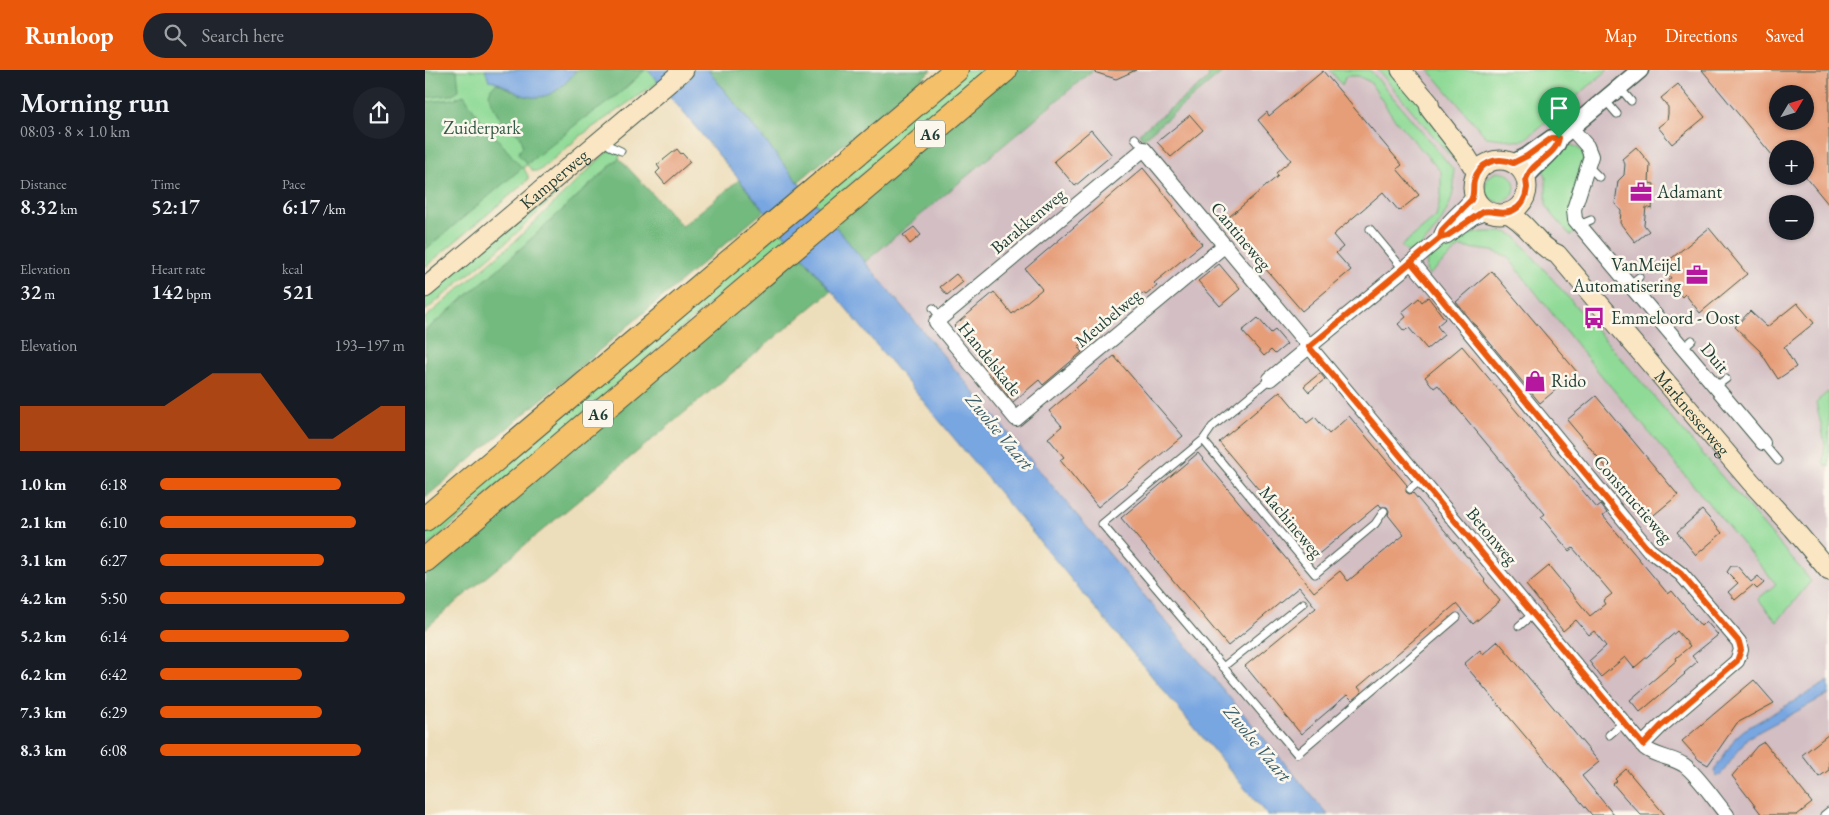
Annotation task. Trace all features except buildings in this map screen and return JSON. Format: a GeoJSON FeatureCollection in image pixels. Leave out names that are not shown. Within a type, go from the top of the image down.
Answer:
{"type":"FeatureCollection","features":[{"type":"Feature","properties":{"kind":"highway","name":"A6"},"geometry":{"type":"LineString","coordinates":[[425,519],[956,70]]}},
{"type":"Feature","properties":{"kind":"highway","name":"A6"},"geometry":{"type":"LineString","coordinates":[[425,560],[1005,70]]}},
{"type":"Feature","properties":{"kind":"main road","name":"Kamperweg"},"geometry":{"type":"LineString","coordinates":[[425,288],[684,70]]}},
{"type":"Feature","properties":{"kind":"main road"},"geometry":{"type":"LineString","coordinates":[[1401,70],[1429,103],[1430,110],[1467,156],[1477,173]]}},
{"type":"Feature","properties":{"kind":"main road"},"geometry":{"type":"LineString","coordinates":[[1429,103],[1436,105],[1487,159],[1492,161]]}},
{"type":"Feature","properties":{"kind":"main road"},"geometry":{"type":"LineString","coordinates":[[1503,160],[1513,163],[1526,178],[1527,189],[1524,198],[1517,208],[1507,213],[1500,214],[1488,210],[1480,204],[1475,194],[1473,184],[1477,173],[1483,166],[1492,161],[1503,160]]}},
{"type":"Feature","properties":{"kind":"main road","name":"Marknesserweg"},"geometry":{"type":"LineString","coordinates":[[1524,198],[1531,214],[1557,247],[1557,254]]}},
{"type":"Feature","properties":{"kind":"main road","name":"Marknesserweg"},"geometry":{"type":"LineString","coordinates":[[1507,213],[1522,221],[1550,252],[1557,254],[1829,571]]}},
{"type":"Feature","properties":{"kind":"street"},"geometry":{"type":"LineString","coordinates":[[1513,163],[1527,156],[1552,138],[1565,133],[1641,70]]}},
{"type":"Feature","properties":{"kind":"street"},"geometry":{"type":"LineString","coordinates":[[1526,178],[1535,166],[1558,145],[1565,133]]}},
{"type":"Feature","properties":{"kind":"street","name":"Duit"},"geometry":{"type":"LineString","coordinates":[[1565,133],[1590,152],[1594,173],[1574,208],[1574,218],[1585,222],[1721,383],[1763,443]]}},
{"type":"Feature","properties":{"kind":"street","name":"Cantineweg"},"geometry":{"type":"LineString","coordinates":[[1140,143],[1309,347]]}},
{"type":"Feature","properties":{"kind":"street","name":"Barakkenweg"},"geometry":{"type":"LineString","coordinates":[[937,316],[1140,143]]}},
{"type":"Feature","properties":{"kind":"street"},"geometry":{"type":"LineString","coordinates":[[1440,238],[1442,230],[1465,208],[1475,194]]}},
{"type":"Feature","properties":{"kind":"street"},"geometry":{"type":"LineString","coordinates":[[1270,379],[1440,238],[1447,236],[1473,217],[1488,210]]}},
{"type":"Feature","properties":{"kind":"street","name":"Meubelweg"},"geometry":{"type":"LineString","coordinates":[[1016,419],[1225,245]]}},
{"type":"Feature","properties":{"kind":"street","name":"Constructieweg"},"geometry":{"type":"LineString","coordinates":[[1407,265],[1646,547],[1681,574],[1739,642],[1741,650],[1737,661],[1661,726],[1645,747]]}},
{"type":"Feature","properties":{"kind":"street","name":"Handelskade"},"geometry":{"type":"LineString","coordinates":[[937,316],[1016,419]]}},
{"type":"Feature","properties":{"kind":"street","name":"Betonweg"},"geometry":{"type":"LineString","coordinates":[[1309,347],[1645,747]]}},
{"type":"Feature","properties":{"kind":"street"},"geometry":{"type":"LineString","coordinates":[[1645,747],[1687,768],[1727,815]]}},
{"type":"Feature","properties":{"kind":"lane"},"geometry":{"type":"LineString","coordinates":[[1619,87],[1631,102]]}},
{"type":"Feature","properties":{"kind":"lane"},"geometry":{"type":"LineString","coordinates":[[1605,100],[1617,114]]}},
{"type":"Feature","properties":{"kind":"lane"},"geometry":{"type":"LineString","coordinates":[[603,138],[610,146],[621,151]]}},
{"type":"Feature","properties":{"kind":"lane"},"geometry":{"type":"LineString","coordinates":[[1370,229],[1407,265]]}},
{"type":"Feature","properties":{"kind":"lane"},"geometry":{"type":"LineString","coordinates":[[1270,379],[1212,427],[1203,440],[1102,524],[1297,754],[1457,617]]}},
{"type":"Feature","properties":{"kind":"lane","name":"Machineweg"},"geometry":{"type":"LineString","coordinates":[[1203,440],[1315,574],[1375,524],[1384,511]]}},
{"type":"Feature","properties":{"kind":"lane","name":"Duit"},"geometry":{"type":"LineString","coordinates":[[1763,443],[1778,460]]}},
{"type":"Feature","properties":{"kind":"lane"},"geometry":{"type":"LineString","coordinates":[[1410,489],[1421,480]]}},
{"type":"Feature","properties":{"kind":"lane"},"geometry":{"type":"LineString","coordinates":[[1223,667],[1303,603]]}},
{"type":"Feature","properties":{"kind":"lane"},"geometry":{"type":"LineString","coordinates":[[1519,626],[1533,614]]}},
{"type":"Feature","properties":{"kind":"lane"},"geometry":{"type":"LineString","coordinates":[[1609,734],[1624,722]]}},
{"type":"Feature","properties":{"kind":"lane"},"geometry":{"type":"LineString","coordinates":[[1824,815],[1829,811]]}},
{"type":"Feature","properties":{"kind":"shaded area"},"geometry":{"type":"Polygon","coordinates":[[[1088,70],[1829,70],[1829,815],[1325,815],[862,263],[1088,70]]]}},
{"type":"Feature","properties":{"kind":"green space","name":"Zuiderpark"},"geometry":{"type":"Polygon","coordinates":[[[425,70],[648,70],[658,82],[583,134],[539,171],[533,171],[527,165],[523,167],[528,180],[425,267],[425,70]]]}},
{"type":"Feature","properties":{"kind":"green space"},"geometry":{"type":"Polygon","coordinates":[[[457,70],[459,90],[451,95],[425,98],[425,72],[457,70]]]}},
{"type":"Feature","properties":{"kind":"green space"},"geometry":{"type":"Polygon","coordinates":[[[576,70],[645,70],[620,93],[584,118],[527,164],[518,154],[523,145],[521,137],[501,120],[489,94],[491,88],[497,83],[522,95],[539,97],[560,88],[576,70]]]}},
{"type":"Feature","properties":{"kind":"green space"},"geometry":{"type":"Polygon","coordinates":[[[708,70],[932,70],[798,182],[708,70]]]}},
{"type":"Feature","properties":{"kind":"green space"},"geometry":{"type":"Polygon","coordinates":[[[965,70],[988,70],[821,209],[810,196],[965,70]]]}},
{"type":"Feature","properties":{"kind":"green space"},"geometry":{"type":"Polygon","coordinates":[[[1013,70],[1093,70],[865,262],[831,222],[1013,70]]]}},
{"type":"Feature","properties":{"kind":"green space"},"geometry":{"type":"Polygon","coordinates":[[[1209,70],[1225,70],[1143,139],[1139,133],[1208,79],[1209,70]]]}},
{"type":"Feature","properties":{"kind":"green space"},"geometry":{"type":"Polygon","coordinates":[[[1330,70],[1370,70],[1453,169],[1453,192],[1445,214],[1431,235],[1415,251],[1407,252],[1401,246],[1436,217],[1441,196],[1441,172],[1393,117],[1370,82],[1358,76],[1346,76],[1342,85],[1330,70]]]}},
{"type":"Feature","properties":{"kind":"green space"},"geometry":{"type":"Polygon","coordinates":[[[1378,70],[1392,70],[1419,100],[1459,162],[1452,158],[1378,70]]]}},
{"type":"Feature","properties":{"kind":"green space"},"geometry":{"type":"Polygon","coordinates":[[[1429,70],[1608,70],[1527,138],[1520,141],[1486,137],[1429,70]]]}},
{"type":"Feature","properties":{"kind":"green space"},"geometry":{"type":"Polygon","coordinates":[[[464,95],[475,112],[522,168],[425,250],[425,102],[453,99],[464,95]]]}},
{"type":"Feature","properties":{"kind":"green space"},"geometry":{"type":"Polygon","coordinates":[[[1571,145],[1581,151],[1585,163],[1576,231],[1571,236],[1546,205],[1546,177],[1542,165],[1560,148],[1571,145]]]}},
{"type":"Feature","properties":{"kind":"green space"},"geometry":{"type":"Polygon","coordinates":[[[608,151],[621,153],[619,158],[497,270],[425,331],[425,318],[513,243],[608,151]]]}},
{"type":"Feature","properties":{"kind":"green space"},"geometry":{"type":"Polygon","coordinates":[[[619,158],[682,226],[739,180],[764,211],[425,498],[425,331],[497,270],[619,158]]]}},
{"type":"Feature","properties":{"kind":"green space"},"geometry":{"type":"Polygon","coordinates":[[[1500,172],[1511,176],[1515,187],[1511,198],[1500,202],[1489,198],[1485,187],[1489,176],[1500,172]]]}},
{"type":"Feature","properties":{"kind":"green space"},"geometry":{"type":"Polygon","coordinates":[[[556,190],[557,194],[508,241],[425,311],[425,295],[556,190]]]}},
{"type":"Feature","properties":{"kind":"green space"},"geometry":{"type":"Polygon","coordinates":[[[776,225],[787,238],[425,548],[425,523],[776,225]]]}},
{"type":"Feature","properties":{"kind":"green space"},"geometry":{"type":"Polygon","coordinates":[[[1483,232],[1507,232],[1515,236],[1811,581],[1777,622],[1758,599],[1776,584],[1591,363],[1507,256],[1492,251],[1460,247],[1429,275],[1426,270],[1427,260],[1444,243],[1459,237],[1483,232]]]}},
{"type":"Feature","properties":{"kind":"green space"},"geometry":{"type":"Polygon","coordinates":[[[797,250],[831,291],[425,629],[425,568],[797,250]]]}},
{"type":"Feature","properties":{"kind":"green space"},"geometry":{"type":"Polygon","coordinates":[[[1829,391],[1829,467],[1823,462],[1825,443],[1816,402],[1829,391]]]}},
{"type":"Feature","properties":{"kind":"water"},"geometry":{"type":"Polygon","coordinates":[[[485,70],[576,70],[559,89],[545,96],[529,97],[489,80],[485,70]]]}},
{"type":"Feature","properties":{"kind":"water","name":"Zwolse Vaart"},"geometry":{"type":"Polygon","coordinates":[[[648,70],[708,70],[798,182],[1328,815],[1267,815],[648,70]]]}},
{"type":"Feature","properties":{"kind":"water"},"geometry":{"type":"Polygon","coordinates":[[[1829,681],[1829,694],[1747,738],[1723,772],[1717,777],[1714,771],[1735,738],[1744,730],[1829,681]]]}},
{"type":"Feature","properties":{"kind":"place","name":"Adamant"},"geometry":{"type":"Point","coordinates":[1641,192]}},
{"type":"Feature","properties":{"kind":"place","name":"VanMeijel Automatisering"},"geometry":{"type":"Point","coordinates":[1697,275]}},
{"type":"Feature","properties":{"kind":"place","name":"Emmeloord - Oost"},"geometry":{"type":"Point","coordinates":[1594,318]}},
{"type":"Feature","properties":{"kind":"place","name":"Rido"},"geometry":{"type":"Point","coordinates":[1535,381]}},
{"type":"Feature","properties":{"kind":"route"},"geometry":{"type":"LineString","coordinates":[[1559,138],[1552,138],[1518,162],[1497,160],[1483,166],[1477,173],[1473,184],[1475,194],[1465,208],[1442,230],[1440,238],[1411,262],[1461,323],[1492,362],[1646,547],[1681,574],[1739,642],[1741,650],[1737,661],[1661,726],[1643,745],[1309,347],[1364,302],[1440,238],[1447,236],[1482,212],[1488,210],[1500,214],[1517,208],[1526,194],[1526,178],[1535,166],[1558,145],[1559,138]]}}]}
